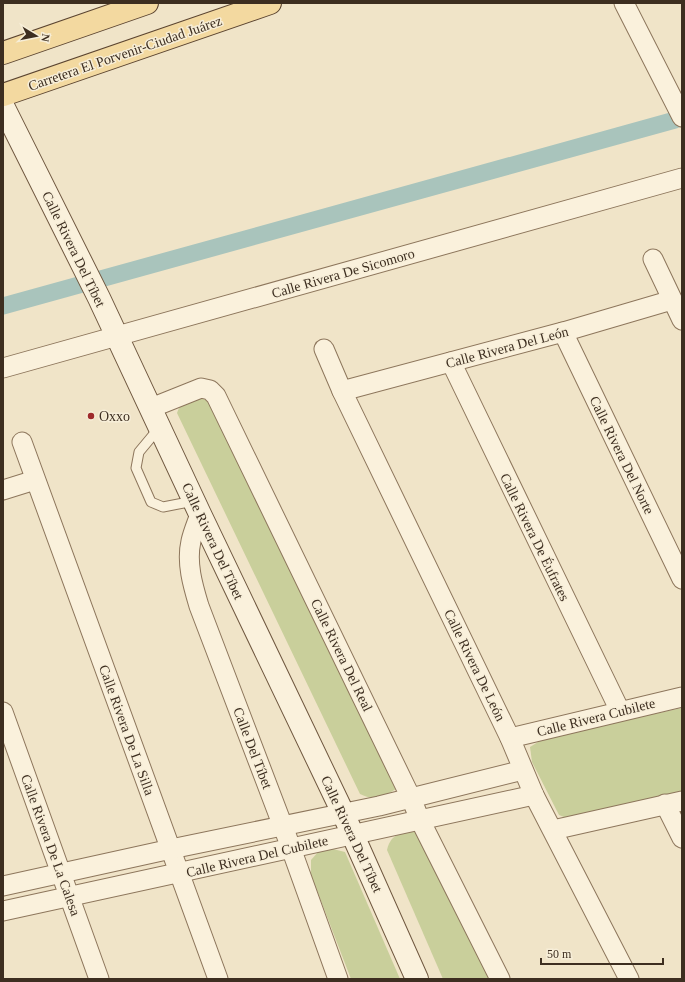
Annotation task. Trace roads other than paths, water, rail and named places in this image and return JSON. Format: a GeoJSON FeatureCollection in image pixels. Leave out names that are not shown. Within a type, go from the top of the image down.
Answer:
{"type":"FeatureCollection","features":[{"type":"Feature","properties":{"kind":"main road"},"geometry":{"type":"LineString","coordinates":[[3,53],[147,3]]}},
{"type":"Feature","properties":{"kind":"main road","name":"Carretera El Porvenir-Ciudad Juárez"},"geometry":{"type":"LineString","coordinates":[[3,95],[270,3]]}},
{"type":"Feature","properties":{"kind":"street"},"geometry":{"type":"LineString","coordinates":[[624,3],[679,111]]}},
{"type":"Feature","properties":{"kind":"street","name":"Calle Rivera Del Tíbet"},"geometry":{"type":"LineString","coordinates":[[3,106],[99,298],[197,508],[343,813],[417,979]]}},
{"type":"Feature","properties":{"kind":"street","name":"Calle Rivera De Sicomoro"},"geometry":{"type":"LineString","coordinates":[[3,368],[682,178]]}},
{"type":"Feature","properties":{"kind":"street"},"geometry":{"type":"LineString","coordinates":[[653,259],[682,320]]}},
{"type":"Feature","properties":{"kind":"street","name":"Calle Rivera Del León"},"geometry":{"type":"LineString","coordinates":[[342,391],[563,332],[672,300]]}},
{"type":"Feature","properties":{"kind":"street","name":"Calle Rivera Del Norte"},"geometry":{"type":"LineString","coordinates":[[563,332],[682,579]]}},
{"type":"Feature","properties":{"kind":"street","name":"Calle Rivera De León"},"geometry":{"type":"LineString","coordinates":[[324,349],[342,391],[510,738],[534,794],[629,979]]}},
{"type":"Feature","properties":{"kind":"street","name":"Calle Rivera De Éufrates"},"geometry":{"type":"LineString","coordinates":[[451,362],[620,711]]}},
{"type":"Feature","properties":{"kind":"street","name":"Calle Rivera Del Real"},"geometry":{"type":"LineString","coordinates":[[155,418],[201,388],[210,390],[216,396],[411,798],[420,820],[500,979]]}},
{"type":"Feature","properties":{"kind":"street","name":"Calle Rivera De La Silla"},"geometry":{"type":"LineString","coordinates":[[22,442],[218,979]]}},
{"type":"Feature","properties":{"kind":"street"},"geometry":{"type":"LineString","coordinates":[[3,490],[36,480]]}},
{"type":"Feature","properties":{"kind":"street","name":"Calle Del Tíbet"},"geometry":{"type":"LineString","coordinates":[[197,508],[191,543],[190,565],[199,606],[283,826],[338,979]]}},
{"type":"Feature","properties":{"kind":"street","name":"Calle Rivera Cubilete"},"geometry":{"type":"LineString","coordinates":[[510,738],[682,696]]}},
{"type":"Feature","properties":{"kind":"street","name":"Calle Rivera De La Calesa"},"geometry":{"type":"LineString","coordinates":[[3,712],[99,979]]}},
{"type":"Feature","properties":{"kind":"street","name":"Calle Rivera Del Cubilete"},"geometry":{"type":"LineString","coordinates":[[3,886],[61,872],[411,798],[523,770]]}},
{"type":"Feature","properties":{"kind":"street","name":"Calle Rivera Del Cubilete"},"geometry":{"type":"LineString","coordinates":[[3,911],[70,898],[534,794]]}},
{"type":"Feature","properties":{"kind":"street"},"geometry":{"type":"LineString","coordinates":[[553,830],[674,802],[682,838]]}},
{"type":"Feature","properties":{"kind":"lane"},"geometry":{"type":"LineString","coordinates":[[155,418],[139,452],[136,468],[151,502],[163,507],[197,508]]}},
{"type":"Feature","properties":{"kind":"waterway"},"geometry":{"type":"LineString","coordinates":[[3,306],[682,117]]}},
{"type":"Feature","properties":{"kind":"place","name":"Oxxo"},"geometry":{"type":"Point","coordinates":[91,416]}}]}
